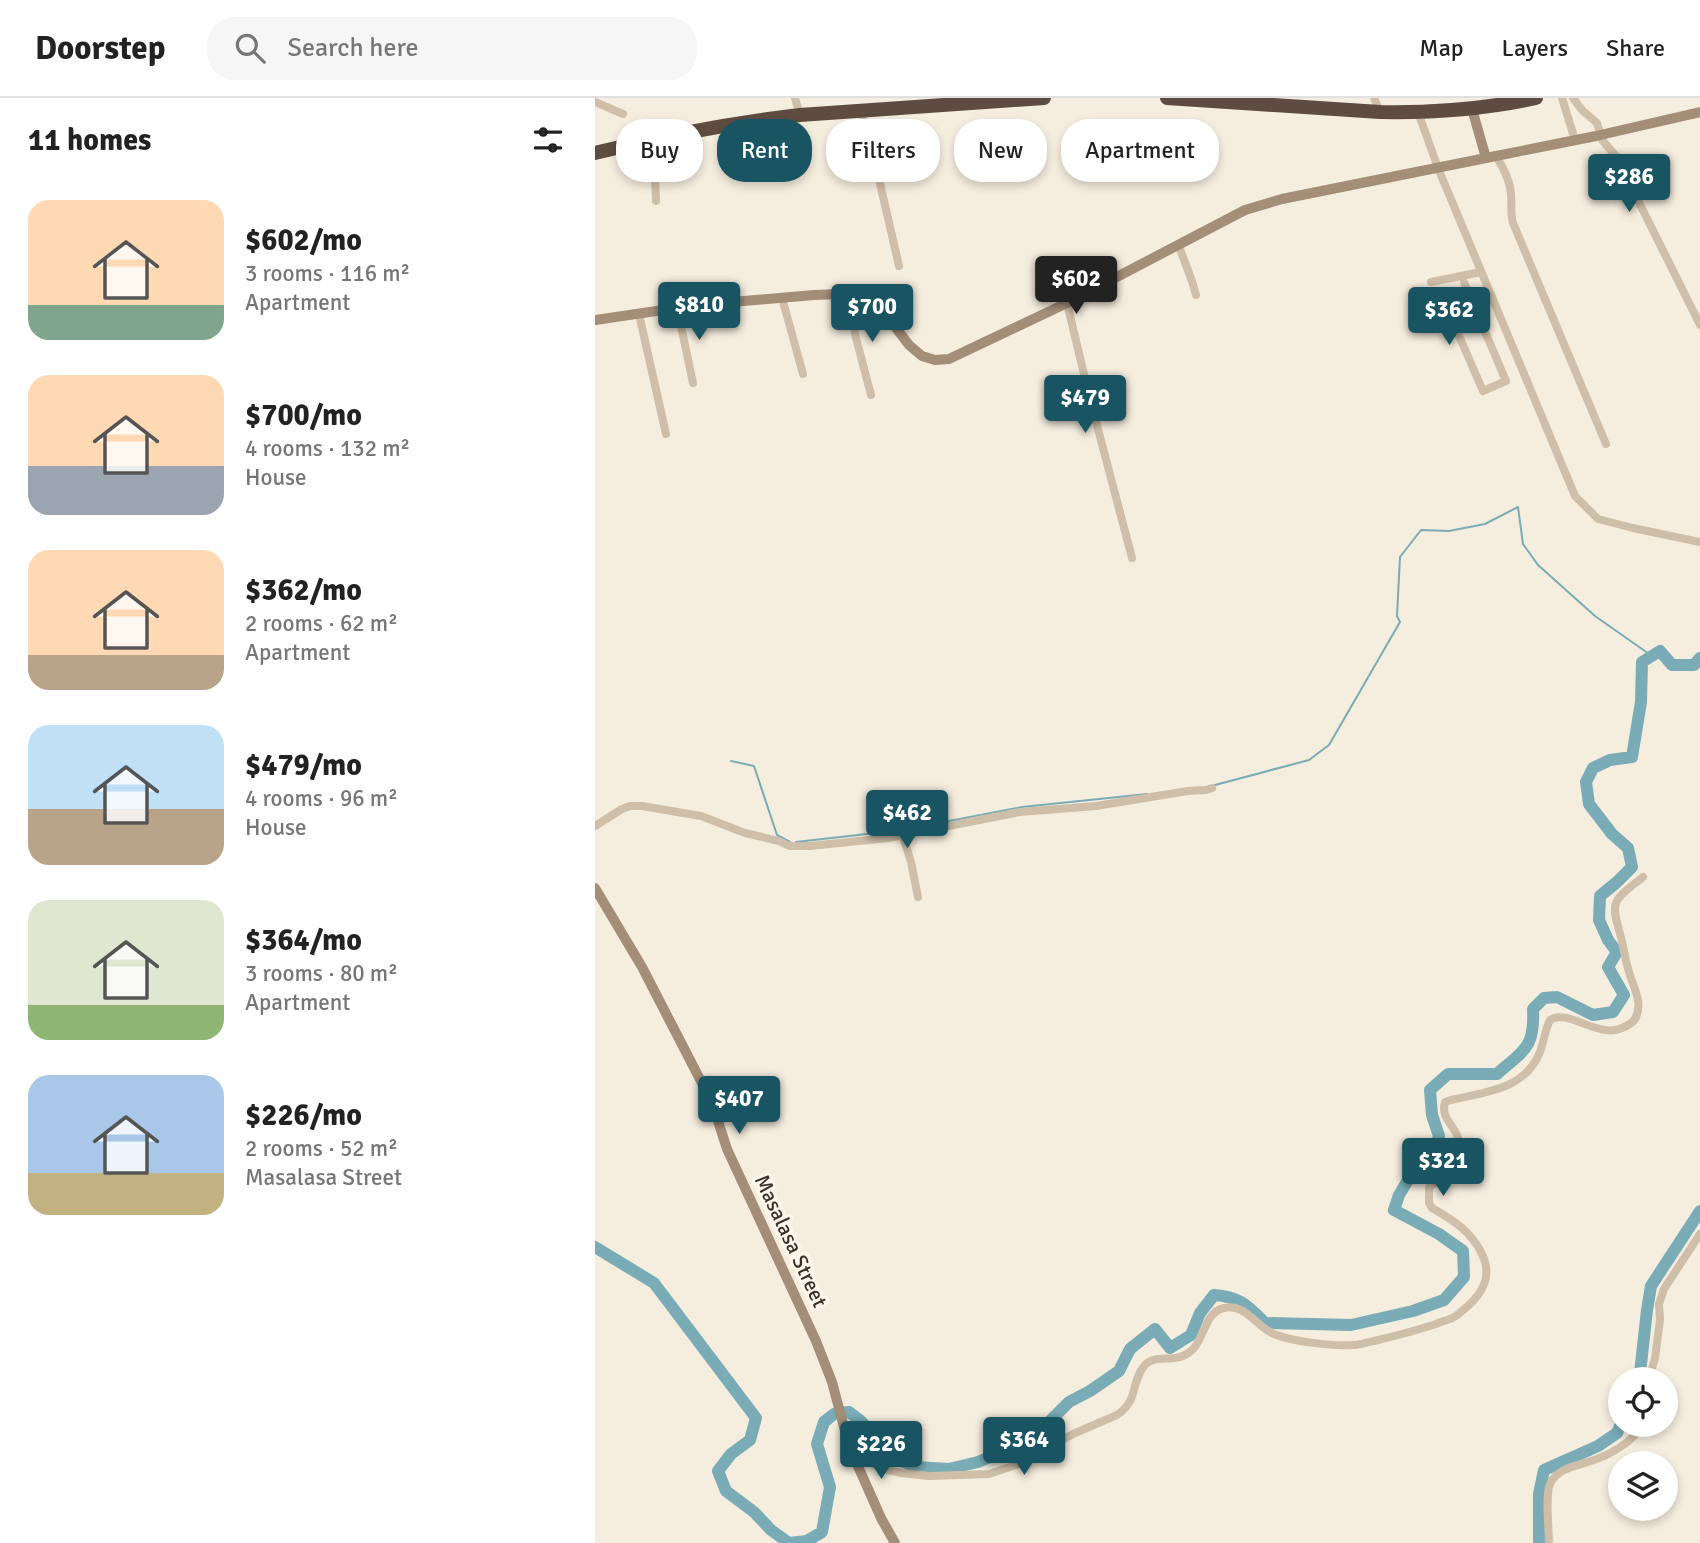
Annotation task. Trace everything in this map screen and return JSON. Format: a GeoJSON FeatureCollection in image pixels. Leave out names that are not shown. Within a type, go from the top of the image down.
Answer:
{"type":"FeatureCollection","features":[{"type":"Feature","properties":{"kind":"highway"},"geometry":{"type":"LineString","coordinates":[[703,129],[800,115],[1044,98]]}},
{"type":"Feature","properties":{"kind":"highway"},"geometry":{"type":"LineString","coordinates":[[1167,98],[1377,105],[1417,112],[1472,108],[1536,98]]}},
{"type":"Feature","properties":{"kind":"highway"},"geometry":{"type":"LineString","coordinates":[[595,153],[616,148]]}},
{"type":"Feature","properties":{"kind":"street"},"geometry":{"type":"LineString","coordinates":[[795,98],[800,115]]}},
{"type":"Feature","properties":{"kind":"street"},"geometry":{"type":"LineString","coordinates":[[1562,98],[1575,140]]}},
{"type":"Feature","properties":{"kind":"street"},"geometry":{"type":"LineString","coordinates":[[1573,98],[1597,123],[1602,140],[1616,156],[1700,325]]}},
{"type":"Feature","properties":{"kind":"street"},"geometry":{"type":"LineString","coordinates":[[595,102],[622,114]]}},
{"type":"Feature","properties":{"kind":"street"},"geometry":{"type":"LineString","coordinates":[[1472,108],[1491,157],[1504,171],[1511,191],[1510,213],[1513,223],[1606,444]]}},
{"type":"Feature","properties":{"kind":"street"},"geometry":{"type":"LineString","coordinates":[[861,111],[863,119]]}},
{"type":"Feature","properties":{"kind":"street"},"geometry":{"type":"LineString","coordinates":[[1417,112],[1575,496],[1598,519],[1700,542]]}},
{"type":"Feature","properties":{"kind":"street"},"geometry":{"type":"LineString","coordinates":[[595,320],[677,307],[837,293],[852,296],[883,311],[909,345],[927,358],[939,360],[957,357],[1245,210],[1271,202],[1601,135],[1700,112]]}},
{"type":"Feature","properties":{"kind":"street"},"geometry":{"type":"LineString","coordinates":[[655,182],[656,201]]}},
{"type":"Feature","properties":{"kind":"street"},"geometry":{"type":"LineString","coordinates":[[880,182],[899,266]]}},
{"type":"Feature","properties":{"kind":"street"},"geometry":{"type":"LineString","coordinates":[[1178,244],[1196,295]]}},
{"type":"Feature","properties":{"kind":"street"},"geometry":{"type":"LineString","coordinates":[[1431,282],[1482,272]]}},
{"type":"Feature","properties":{"kind":"street"},"geometry":{"type":"LineString","coordinates":[[1440,292],[1483,391],[1506,381],[1464,282]]}},
{"type":"Feature","properties":{"kind":"street"},"geometry":{"type":"LineString","coordinates":[[852,296],[855,334],[871,395]]}},
{"type":"Feature","properties":{"kind":"street"},"geometry":{"type":"LineString","coordinates":[[782,298],[803,374]]}},
{"type":"Feature","properties":{"kind":"street"},"geometry":{"type":"LineString","coordinates":[[1067,303],[1132,558]]}},
{"type":"Feature","properties":{"kind":"street"},"geometry":{"type":"LineString","coordinates":[[677,307],[693,383]]}},
{"type":"Feature","properties":{"kind":"street"},"geometry":{"type":"LineString","coordinates":[[639,314],[666,434]]}},
{"type":"Feature","properties":{"kind":"street"},"geometry":{"type":"LineString","coordinates":[[1489,341],[1507,334]]}},
{"type":"Feature","properties":{"kind":"street"},"geometry":{"type":"LineString","coordinates":[[595,826],[622,808],[638,806],[701,816],[793,847],[902,836],[1020,813],[1119,807],[1212,788]]}},
{"type":"Feature","properties":{"kind":"street"},"geometry":{"type":"LineString","coordinates":[[902,836],[918,897]]}},
{"type":"Feature","properties":{"kind":"street"},"geometry":{"type":"LineString","coordinates":[[849,1446],[880,1468],[901,1473],[929,1476],[989,1474],[1016,1465],[1123,1411],[1129,1405],[1140,1371],[1148,1362],[1186,1356],[1195,1348],[1213,1314],[1229,1307],[1244,1311],[1266,1330],[1282,1337],[1355,1345],[1408,1333],[1455,1317],[1477,1297],[1487,1278],[1483,1256],[1467,1231],[1432,1208],[1429,1203],[1430,1187],[1452,1171],[1458,1163],[1458,1135],[1445,1117],[1445,1102],[1496,1089],[1528,1073],[1539,1053],[1550,1020],[1555,1017],[1563,1017],[1604,1031],[1626,1027],[1634,1020],[1639,1006],[1638,996],[1629,972],[1615,915],[1616,904],[1621,895],[1643,877]]}},
{"type":"Feature","properties":{"kind":"street","name":"Masalasa Street"},"geometry":{"type":"LineString","coordinates":[[596,890],[642,967],[706,1091],[727,1149],[816,1340],[832,1382],[849,1446],[895,1543]]}},
{"type":"Feature","properties":{"kind":"street"},"geometry":{"type":"LineString","coordinates":[[1652,1367],[1660,1320],[1659,1304],[1664,1289],[1700,1234]]}},
{"type":"Feature","properties":{"kind":"street"},"geometry":{"type":"LineString","coordinates":[[1549,1543],[1548,1490],[1551,1481],[1559,1473],[1573,1466],[1605,1456],[1633,1437]]}},
{"type":"Feature","properties":{"kind":"waterway"},"geometry":{"type":"LineString","coordinates":[[1215,785],[1309,760],[1329,745],[1400,622],[1397,616],[1400,557],[1421,530],[1449,531],[1485,524],[1518,507],[1523,544],[1538,565],[1595,616],[1652,656]]}},
{"type":"Feature","properties":{"kind":"waterway"},"geometry":{"type":"LineString","coordinates":[[595,1247],[654,1283],[756,1418],[750,1440],[731,1454],[718,1471],[726,1491],[789,1543],[807,1541],[822,1532],[830,1487],[817,1444],[824,1422],[834,1414],[849,1412],[862,1422],[878,1446],[890,1456],[916,1467],[949,1469],[978,1462],[1036,1435],[1069,1402],[1119,1371],[1130,1349],[1155,1329],[1170,1348],[1191,1335],[1200,1313],[1214,1295],[1243,1303],[1265,1323],[1351,1325],[1413,1311],[1444,1300],[1464,1277],[1463,1251],[1439,1234],[1394,1210],[1411,1175],[1431,1162],[1439,1136],[1432,1115],[1430,1090],[1448,1074],[1497,1074],[1526,1047],[1532,1032],[1533,1009],[1544,998],[1557,997],[1593,1015],[1613,1012],[1624,995],[1608,967],[1617,952],[1599,920],[1600,896],[1632,867],[1628,848],[1612,834],[1589,804],[1586,782],[1593,768],[1610,760],[1632,757],[1641,702],[1642,662],[1660,651],[1672,665],[1694,665],[1700,658]]}},
{"type":"Feature","properties":{"kind":"waterway"},"geometry":{"type":"LineString","coordinates":[[731,761],[754,766],[777,835],[790,842]]}},
{"type":"Feature","properties":{"kind":"waterway"},"geometry":{"type":"LineString","coordinates":[[796,842],[902,830],[1022,807],[1147,794]]}},
{"type":"Feature","properties":{"kind":"waterway"},"geometry":{"type":"LineString","coordinates":[[1641,1367],[1651,1286],[1700,1211]]}},
{"type":"Feature","properties":{"kind":"waterway"},"geometry":{"type":"LineString","coordinates":[[1539,1543],[1539,1494],[1544,1470],[1598,1446],[1611,1437]]}}]}
